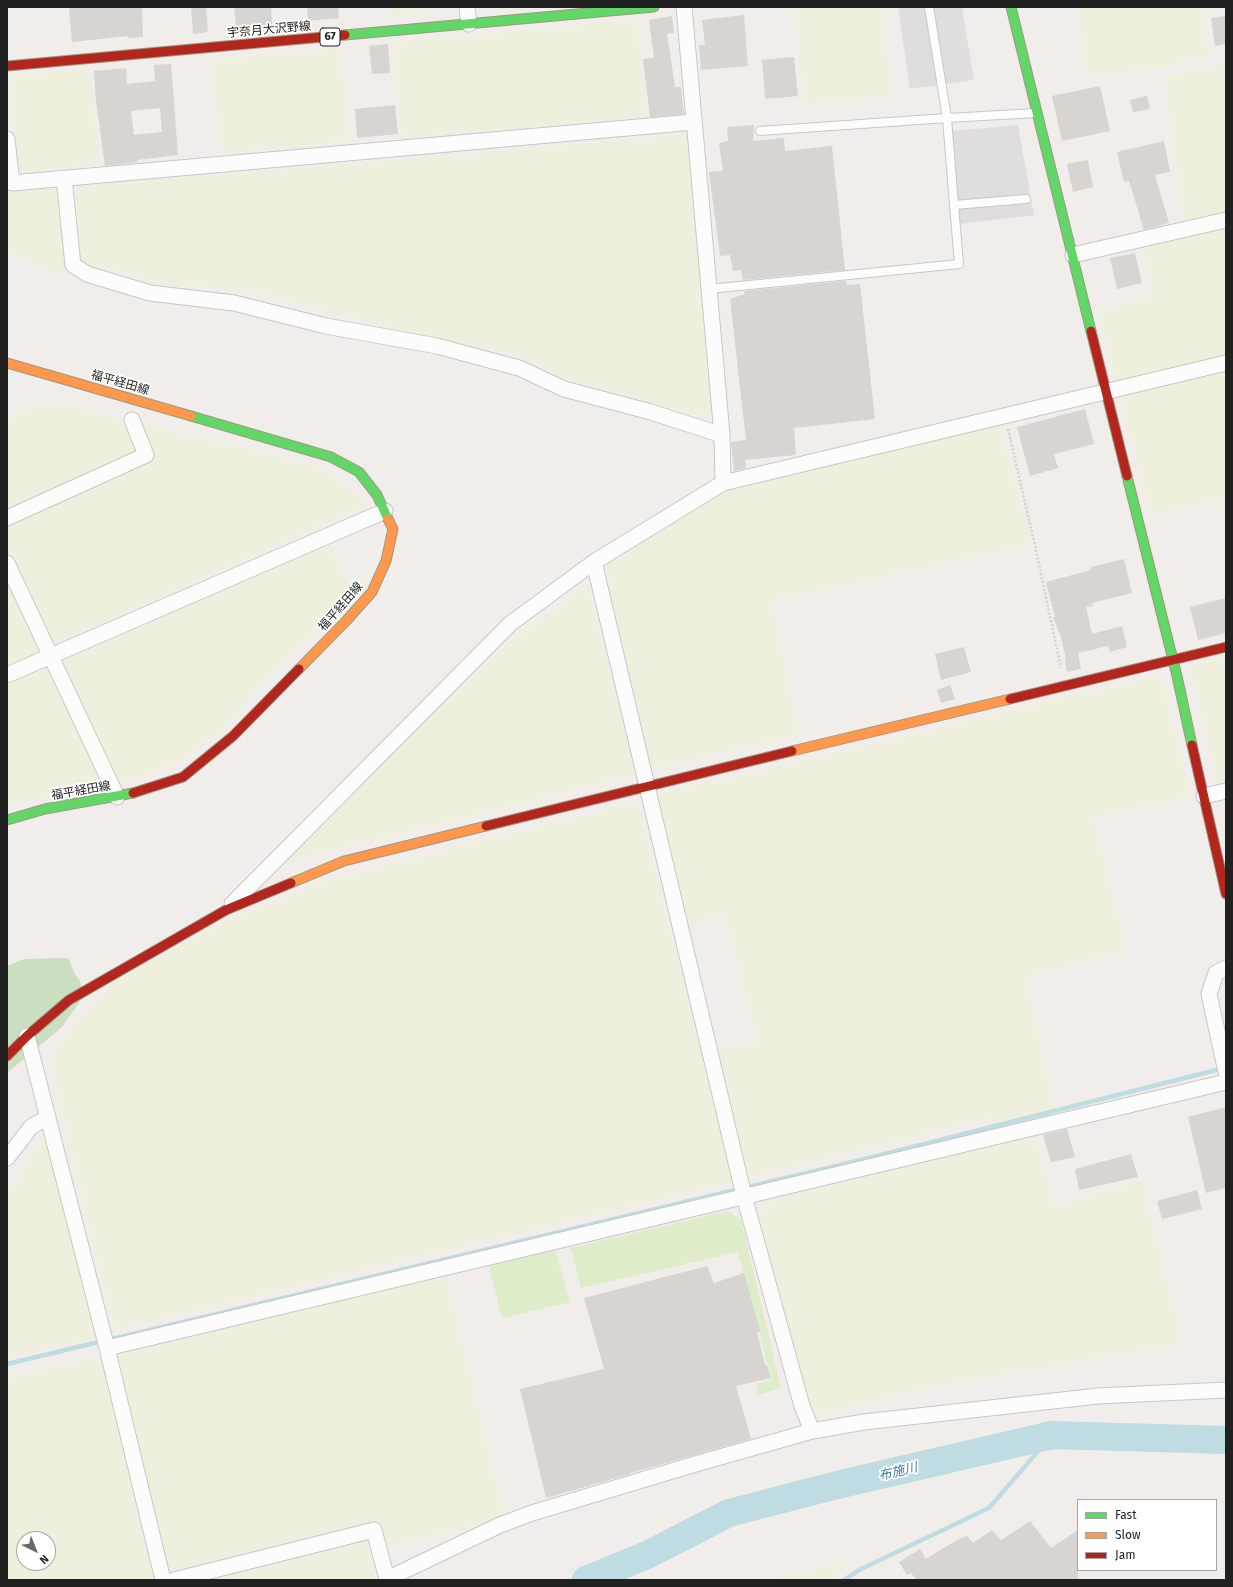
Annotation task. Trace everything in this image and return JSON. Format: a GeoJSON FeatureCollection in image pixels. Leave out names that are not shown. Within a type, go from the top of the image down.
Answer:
{"type":"FeatureCollection","features":[{"type":"Feature","properties":{"kind":"street"},"geometry":{"type":"LineString","coordinates":[[467,7],[469,24]]}},
{"type":"Feature","properties":{"kind":"street","name":"宇奈月大沢野線"},"geometry":{"type":"LineString","coordinates":[[7,66],[654,7]]}},
{"type":"Feature","properties":{"kind":"street"},"geometry":{"type":"LineString","coordinates":[[684,7],[722,435],[723,483]]}},
{"type":"Feature","properties":{"kind":"street"},"geometry":{"type":"LineString","coordinates":[[1012,7],[1173,661],[1226,894]]}},
{"type":"Feature","properties":{"kind":"street"},"geometry":{"type":"LineString","coordinates":[[7,139],[12,183],[694,122]]}},
{"type":"Feature","properties":{"kind":"street"},"geometry":{"type":"LineString","coordinates":[[64,178],[73,265],[87,274],[150,293],[234,303],[326,326],[437,346],[519,368],[564,389],[651,412],[722,435]]}},
{"type":"Feature","properties":{"kind":"street"},"geometry":{"type":"LineString","coordinates":[[1073,255],[1226,220]]}},
{"type":"Feature","properties":{"kind":"street","name":"福平経田線"},"geometry":{"type":"LineString","coordinates":[[7,363],[331,457],[359,472],[377,495],[393,529],[386,561],[372,592],[346,622],[233,736],[182,777],[133,794],[45,810],[7,820]]}},
{"type":"Feature","properties":{"kind":"street"},"geometry":{"type":"LineString","coordinates":[[226,910],[510,624],[594,562],[723,483],[1226,363]]}},
{"type":"Feature","properties":{"kind":"street"},"geometry":{"type":"LineString","coordinates":[[7,518],[146,455],[132,420]]}},
{"type":"Feature","properties":{"kind":"street"},"geometry":{"type":"LineString","coordinates":[[7,675],[385,511]]}},
{"type":"Feature","properties":{"kind":"street"},"geometry":{"type":"LineString","coordinates":[[594,562],[744,1196],[802,1406],[812,1431]]}},
{"type":"Feature","properties":{"kind":"street"},"geometry":{"type":"LineString","coordinates":[[7,563],[117,797]]}},
{"type":"Feature","properties":{"kind":"street"},"geometry":{"type":"LineString","coordinates":[[7,1056],[26,1036],[69,1000],[226,910],[344,861],[646,786],[1226,648]]}},
{"type":"Feature","properties":{"kind":"street"},"geometry":{"type":"LineString","coordinates":[[1204,796],[1226,791]]}},
{"type":"Feature","properties":{"kind":"street"},"geometry":{"type":"LineString","coordinates":[[1226,968],[1216,973],[1209,994],[1226,1072]]}},
{"type":"Feature","properties":{"kind":"street"},"geometry":{"type":"LineString","coordinates":[[26,1036],[107,1348],[163,1580]]}},
{"type":"Feature","properties":{"kind":"street"},"geometry":{"type":"LineString","coordinates":[[107,1348],[1226,1082]]}},
{"type":"Feature","properties":{"kind":"street"},"geometry":{"type":"LineString","coordinates":[[7,1158],[31,1127],[48,1117]]}},
{"type":"Feature","properties":{"kind":"street"},"geometry":{"type":"LineString","coordinates":[[174,1580],[374,1530],[387,1579],[500,1525],[532,1513],[692,1464],[812,1431],[864,1422],[1098,1396],[1226,1390]]}},
{"type":"Feature","properties":{"kind":"lane"},"geometry":{"type":"LineString","coordinates":[[709,289],[959,264],[947,118],[928,7]]}},
{"type":"Feature","properties":{"kind":"lane"},"geometry":{"type":"LineString","coordinates":[[760,131],[1037,113]]}},
{"type":"Feature","properties":{"kind":"lane"},"geometry":{"type":"LineString","coordinates":[[954,205],[1026,199]]}},
{"type":"Feature","properties":{"kind":"path"},"geometry":{"type":"LineString","coordinates":[[1004,415],[1036,550],[1065,686]]}},
{"type":"Feature","properties":{"kind":"green space"},"geometry":{"type":"Polygon","coordinates":[[[389,7],[427,7],[427,11],[390,16],[389,7]]]}},
{"type":"Feature","properties":{"kind":"green space"},"geometry":{"type":"Polygon","coordinates":[[[795,7],[883,7],[891,95],[804,105],[795,7]]]}},
{"type":"Feature","properties":{"kind":"green space"},"geometry":{"type":"Polygon","coordinates":[[[1078,7],[1202,7],[1208,56],[1156,69],[1086,75],[1078,7]]]}},
{"type":"Feature","properties":{"kind":"green space"},"geometry":{"type":"Polygon","coordinates":[[[637,19],[645,117],[402,138],[392,42],[525,31],[637,19]]]}},
{"type":"Feature","properties":{"kind":"green space"},"geometry":{"type":"Polygon","coordinates":[[[339,48],[351,141],[222,154],[211,60],[339,48]]]}},
{"type":"Feature","properties":{"kind":"green space"},"geometry":{"type":"Polygon","coordinates":[[[1226,62],[1226,212],[1184,222],[1164,77],[1226,62]]]}},
{"type":"Feature","properties":{"kind":"green space"},"geometry":{"type":"Polygon","coordinates":[[[90,69],[98,165],[20,172],[10,76],[90,69]]]}},
{"type":"Feature","properties":{"kind":"green space"},"geometry":{"type":"Polygon","coordinates":[[[687,134],[713,418],[567,380],[525,357],[340,315],[250,290],[162,284],[82,262],[75,186],[374,162],[687,134]]]}},
{"type":"Feature","properties":{"kind":"green space"},"geometry":{"type":"Polygon","coordinates":[[[7,184],[13,191],[56,188],[67,273],[59,276],[24,258],[7,252],[7,184]]]}},
{"type":"Feature","properties":{"kind":"green space"},"geometry":{"type":"Polygon","coordinates":[[[1226,229],[1226,355],[1116,381],[1098,309],[1153,297],[1143,248],[1226,229]]]}},
{"type":"Feature","properties":{"kind":"green space"},"geometry":{"type":"Polygon","coordinates":[[[1226,370],[1226,497],[1151,515],[1120,395],[1226,370]]]}},
{"type":"Feature","properties":{"kind":"green space"},"geometry":{"type":"Polygon","coordinates":[[[45,400],[122,418],[137,453],[7,507],[7,422],[45,400]]]}},
{"type":"Feature","properties":{"kind":"green space"},"geometry":{"type":"Polygon","coordinates":[[[143,425],[309,464],[339,480],[358,494],[367,505],[52,644],[7,544],[7,527],[155,460],[143,425]]]}},
{"type":"Feature","properties":{"kind":"green space"},"geometry":{"type":"Polygon","coordinates":[[[1000,425],[1031,544],[772,601],[799,735],[651,769],[606,567],[724,492],[1000,425]]]}},
{"type":"Feature","properties":{"kind":"green space"},"geometry":{"type":"Polygon","coordinates":[[[330,545],[352,597],[294,651],[216,735],[184,758],[144,776],[117,783],[61,662],[330,545]]]}},
{"type":"Feature","properties":{"kind":"green space"},"geometry":{"type":"Polygon","coordinates":[[[7,580],[41,651],[7,666],[7,580]]]}},
{"type":"Feature","properties":{"kind":"green space"},"geometry":{"type":"Polygon","coordinates":[[[588,586],[635,775],[285,862],[413,731],[513,640],[588,586]]]}},
{"type":"Feature","properties":{"kind":"green space"},"geometry":{"type":"Polygon","coordinates":[[[1226,658],[1226,784],[1217,786],[1190,666],[1226,658]]]}},
{"type":"Feature","properties":{"kind":"green space"},"geometry":{"type":"Polygon","coordinates":[[[46,667],[106,787],[7,805],[7,684],[46,667]]]}},
{"type":"Feature","properties":{"kind":"green space"},"geometry":{"type":"Polygon","coordinates":[[[1161,675],[1191,796],[1093,817],[1126,950],[1026,976],[1055,1112],[992,1126],[989,1118],[749,1177],[719,1049],[757,1041],[726,914],[686,924],[656,795],[1161,675]]]}},
{"type":"Feature","properties":{"kind":"green space"},"geometry":{"type":"Polygon","coordinates":[[[637,802],[733,1182],[114,1330],[50,1057],[61,1039],[120,978],[231,919],[328,880],[637,802]]]}},
{"type":"Feature","properties":{"kind":"green space"},"geometry":{"type":"Polygon","coordinates":[[[68,958],[80,981],[83,997],[62,1027],[7,1073],[7,966],[24,959],[68,958]]]}},
{"type":"Feature","properties":{"kind":"green space"},"geometry":{"type":"Polygon","coordinates":[[[43,1127],[95,1338],[7,1358],[7,1192],[17,1182],[39,1144],[43,1127]]]}},
{"type":"Feature","properties":{"kind":"green space"},"geometry":{"type":"Polygon","coordinates":[[[1035,1137],[1055,1205],[1142,1180],[1182,1344],[929,1387],[811,1416],[760,1219],[772,1200],[1035,1137]]]}},
{"type":"Feature","properties":{"kind":"green space"},"geometry":{"type":"Polygon","coordinates":[[[727,1211],[741,1219],[781,1388],[758,1395],[756,1384],[772,1380],[738,1252],[581,1288],[571,1248],[727,1211]]]}},
{"type":"Feature","properties":{"kind":"green space"},"geometry":{"type":"Polygon","coordinates":[[[555,1249],[570,1302],[502,1318],[489,1266],[555,1249]]]}},
{"type":"Feature","properties":{"kind":"green space"},"geometry":{"type":"Polygon","coordinates":[[[446,1276],[505,1517],[388,1547],[380,1520],[170,1576],[119,1361],[126,1352],[446,1276]]]}},
{"type":"Feature","properties":{"kind":"green space"},"geometry":{"type":"Polygon","coordinates":[[[99,1356],[154,1580],[7,1580],[7,1379],[99,1356]]]}},
{"type":"Feature","properties":{"kind":"green space"},"geometry":{"type":"Polygon","coordinates":[[[366,1541],[376,1580],[193,1580],[366,1541]]]}},
{"type":"Feature","properties":{"kind":"green space"},"geometry":{"type":"Polygon","coordinates":[[[860,1558],[825,1580],[766,1580],[860,1558]]]}},
{"type":"Feature","properties":{"kind":"shaded area"},"geometry":{"type":"Polygon","coordinates":[[[898,7],[962,7],[974,80],[910,89],[898,7]]]}},
{"type":"Feature","properties":{"kind":"shaded area"},"geometry":{"type":"Polygon","coordinates":[[[1018,125],[1034,215],[960,224],[952,131],[1018,125]]]}},
{"type":"Feature","properties":{"kind":"building"},"geometry":{"type":"Polygon","coordinates":[[[69,7],[142,7],[143,37],[129,38],[128,36],[72,42],[69,7]]]}},
{"type":"Feature","properties":{"kind":"building"},"geometry":{"type":"Polygon","coordinates":[[[191,7],[206,7],[208,32],[193,34],[191,7]]]}},
{"type":"Feature","properties":{"kind":"building"},"geometry":{"type":"Polygon","coordinates":[[[234,7],[271,7],[272,25],[236,28],[234,7]]]}},
{"type":"Feature","properties":{"kind":"building"},"geometry":{"type":"Polygon","coordinates":[[[307,7],[338,7],[339,18],[308,21],[307,7]]]}},
{"type":"Feature","properties":{"kind":"building"},"geometry":{"type":"Polygon","coordinates":[[[744,15],[748,66],[701,70],[699,45],[705,45],[702,20],[744,15]]]}},
{"type":"Feature","properties":{"kind":"building"},"geometry":{"type":"Polygon","coordinates":[[[672,16],[674,33],[667,34],[675,87],[681,87],[684,114],[650,117],[643,59],[654,58],[649,20],[672,16]]]}},
{"type":"Feature","properties":{"kind":"building"},"geometry":{"type":"Polygon","coordinates":[[[1226,16],[1226,44],[1215,46],[1211,18],[1226,16]]]}},
{"type":"Feature","properties":{"kind":"building"},"geometry":{"type":"Polygon","coordinates":[[[388,44],[390,73],[372,74],[369,46],[388,44]]]}},
{"type":"Feature","properties":{"kind":"building"},"geometry":{"type":"Polygon","coordinates":[[[794,57],[798,96],[765,99],[762,60],[794,57]]]}},
{"type":"Feature","properties":{"kind":"building"},"geometry":{"type":"Polygon","coordinates":[[[171,64],[178,155],[105,166],[96,101],[94,71],[126,68],[127,84],[155,81],[154,65],[171,64]],[[160,108],[131,111],[134,135],[162,132],[160,108]]]}},
{"type":"Feature","properties":{"kind":"building"},"geometry":{"type":"Polygon","coordinates":[[[1100,86],[1110,131],[1062,141],[1052,96],[1100,86]]]}},
{"type":"Feature","properties":{"kind":"building"},"geometry":{"type":"Polygon","coordinates":[[[1147,96],[1150,109],[1133,112],[1130,100],[1147,96]]]}},
{"type":"Feature","properties":{"kind":"building"},"geometry":{"type":"Polygon","coordinates":[[[395,105],[398,134],[357,138],[355,109],[395,105]]]}},
{"type":"Feature","properties":{"kind":"building"},"geometry":{"type":"Polygon","coordinates":[[[754,125],[753,141],[784,138],[785,151],[832,146],[845,270],[743,280],[741,270],[733,271],[730,255],[720,256],[709,172],[723,171],[719,143],[728,141],[727,127],[754,125]]]}},
{"type":"Feature","properties":{"kind":"building"},"geometry":{"type":"Polygon","coordinates":[[[1164,141],[1170,172],[1155,175],[1169,223],[1144,230],[1129,181],[1124,182],[1117,152],[1164,141]]]}},
{"type":"Feature","properties":{"kind":"building"},"geometry":{"type":"Polygon","coordinates":[[[1088,160],[1093,187],[1073,192],[1067,164],[1088,160]]]}},
{"type":"Feature","properties":{"kind":"building"},"geometry":{"type":"Polygon","coordinates":[[[1135,253],[1142,283],[1117,289],[1110,258],[1135,253]]]}},
{"type":"Feature","properties":{"kind":"building"},"geometry":{"type":"Polygon","coordinates":[[[846,281],[847,285],[860,284],[875,419],[794,428],[796,455],[745,460],[746,468],[734,471],[731,442],[746,440],[730,299],[745,294],[744,291],[846,281]]]}},
{"type":"Feature","properties":{"kind":"building"},"geometry":{"type":"Polygon","coordinates":[[[1085,409],[1094,444],[1054,454],[1058,468],[1030,476],[1017,427],[1085,409]]]}},
{"type":"Feature","properties":{"kind":"building"},"geometry":{"type":"Polygon","coordinates":[[[1124,559],[1132,593],[1092,603],[1093,606],[1086,607],[1092,634],[1122,626],[1127,647],[1110,652],[1108,646],[1078,653],[1081,669],[1067,672],[1066,659],[1061,637],[1053,617],[1055,617],[1046,582],[1091,570],[1091,567],[1124,559]]]}},
{"type":"Feature","properties":{"kind":"building"},"geometry":{"type":"Polygon","coordinates":[[[1226,598],[1226,633],[1198,640],[1190,607],[1226,598]]]}},
{"type":"Feature","properties":{"kind":"building"},"geometry":{"type":"Polygon","coordinates":[[[964,647],[971,672],[941,680],[935,654],[964,647]]]}},
{"type":"Feature","properties":{"kind":"building"},"geometry":{"type":"Polygon","coordinates":[[[950,685],[955,699],[941,703],[937,690],[950,685]]]}},
{"type":"Feature","properties":{"kind":"building"},"geometry":{"type":"Polygon","coordinates":[[[1226,1107],[1226,1188],[1206,1193],[1188,1117],[1226,1107]]]}},
{"type":"Feature","properties":{"kind":"building"},"geometry":{"type":"Polygon","coordinates":[[[1067,1129],[1075,1157],[1051,1162],[1043,1135],[1067,1129]]]}},
{"type":"Feature","properties":{"kind":"building"},"geometry":{"type":"Polygon","coordinates":[[[1131,1154],[1138,1177],[1079,1190],[1075,1169],[1131,1154]]]}},
{"type":"Feature","properties":{"kind":"building"},"geometry":{"type":"Polygon","coordinates":[[[1197,1190],[1202,1209],[1162,1219],[1157,1201],[1197,1190]]]}},
{"type":"Feature","properties":{"kind":"building"},"geometry":{"type":"Polygon","coordinates":[[[707,1266],[714,1283],[744,1273],[760,1331],[757,1332],[765,1365],[767,1365],[771,1378],[736,1386],[751,1439],[546,1498],[520,1389],[604,1369],[584,1298],[707,1266]]]}},
{"type":"Feature","properties":{"kind":"building"},"geometry":{"type":"Polygon","coordinates":[[[1030,1521],[1051,1548],[1077,1531],[1078,1580],[917,1580],[911,1573],[907,1575],[899,1562],[920,1549],[926,1559],[957,1540],[967,1536],[973,1543],[992,1530],[1001,1540],[1030,1521]]]}},
{"type":"Feature","properties":{"kind":"waterway"},"geometry":{"type":"LineString","coordinates":[[112,1339],[865,1159],[1224,1068]]}},
{"type":"Feature","properties":{"kind":"waterway"},"geometry":{"type":"LineString","coordinates":[[7,1364],[103,1341]]}},
{"type":"Feature","properties":{"kind":"waterway"},"geometry":{"type":"LineString","coordinates":[[844,1580],[859,1570],[989,1508],[1052,1435]]}},
{"type":"Feature","properties":{"kind":"waterway","name":"布施川"},"geometry":{"type":"LineString","coordinates":[[586,1580],[647,1555],[729,1513],[837,1485],[1052,1435],[1226,1440]]}},
{"type":"Feature","properties":{"kind":"traffic: fast"},"geometry":{"type":"LineString","coordinates":[[345,35],[654,7]]}},
{"type":"Feature","properties":{"kind":"traffic: fast"},"geometry":{"type":"LineString","coordinates":[[1011,7],[1091,331]]}},
{"type":"Feature","properties":{"kind":"traffic: fast"},"geometry":{"type":"LineString","coordinates":[[191,416],[331,457],[359,472],[377,495],[388,519]]}},
{"type":"Feature","properties":{"kind":"traffic: fast"},"geometry":{"type":"LineString","coordinates":[[1127,476],[1177,676],[1192,745]]}},
{"type":"Feature","properties":{"kind":"traffic: fast"},"geometry":{"type":"LineString","coordinates":[[7,820],[45,809],[133,793]]}},
{"type":"Feature","properties":{"kind":"traffic: slow"},"geometry":{"type":"LineString","coordinates":[[7,363],[191,416]]}},
{"type":"Feature","properties":{"kind":"traffic: slow"},"geometry":{"type":"LineString","coordinates":[[299,669],[372,592],[386,561],[393,529],[388,519]]}},
{"type":"Feature","properties":{"kind":"traffic: slow"},"geometry":{"type":"LineString","coordinates":[[792,751],[1010,699]]}},
{"type":"Feature","properties":{"kind":"traffic: slow"},"geometry":{"type":"LineString","coordinates":[[291,883],[344,861],[486,826]]}},
{"type":"Feature","properties":{"kind":"traffic: jam"},"geometry":{"type":"LineString","coordinates":[[7,66],[345,35]]}},
{"type":"Feature","properties":{"kind":"traffic: jam"},"geometry":{"type":"LineString","coordinates":[[1091,331],[1127,476]]}},
{"type":"Feature","properties":{"kind":"traffic: jam"},"geometry":{"type":"LineString","coordinates":[[1010,699],[1226,647]]}},
{"type":"Feature","properties":{"kind":"traffic: jam"},"geometry":{"type":"LineString","coordinates":[[133,793],[183,777],[233,736],[299,669]]}},
{"type":"Feature","properties":{"kind":"traffic: jam"},"geometry":{"type":"LineString","coordinates":[[1192,745],[1226,894]]}},
{"type":"Feature","properties":{"kind":"traffic: jam"},"geometry":{"type":"LineString","coordinates":[[486,826],[792,751]]}},
{"type":"Feature","properties":{"kind":"traffic: jam"},"geometry":{"type":"LineString","coordinates":[[7,1056],[27,1036],[69,1000],[226,910],[291,883]]}}]}
